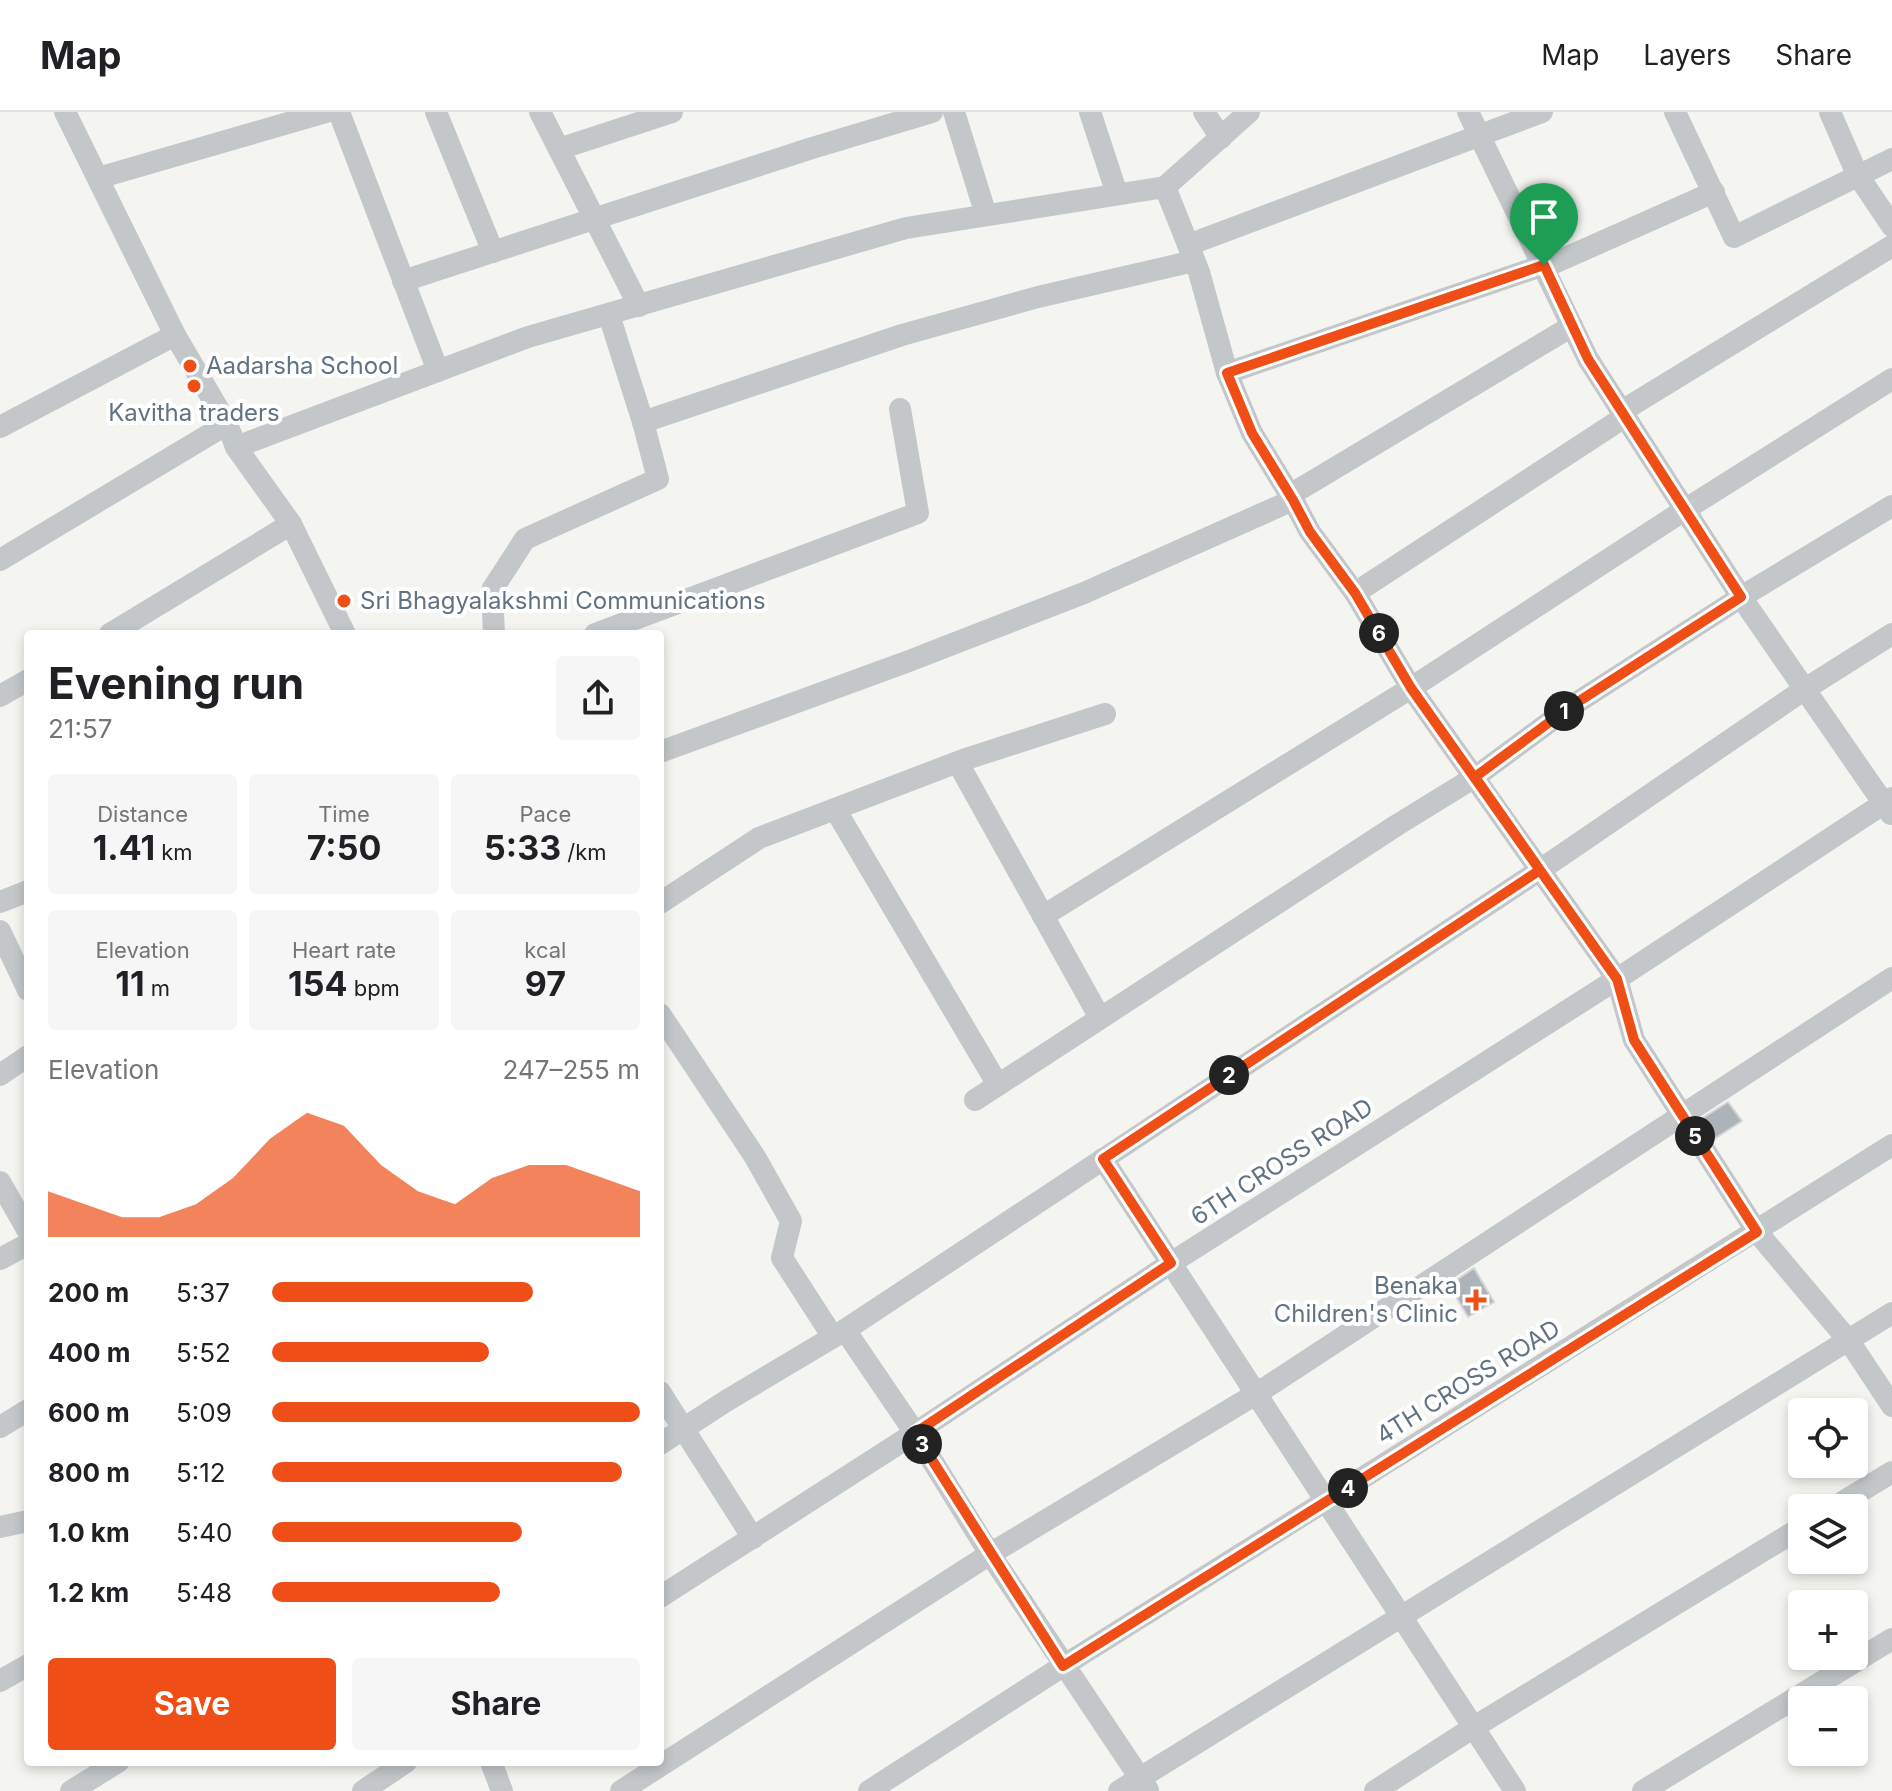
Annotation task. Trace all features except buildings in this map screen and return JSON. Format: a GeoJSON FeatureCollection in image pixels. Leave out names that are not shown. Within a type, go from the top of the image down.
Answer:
{"type":"FeatureCollection","features":[{"type":"Feature","properties":{"kind":"street"},"geometry":{"type":"LineString","coordinates":[[65,112],[175,335],[227,424],[236,447],[291,524],[343,630]]}},
{"type":"Feature","properties":{"kind":"street"},"geometry":{"type":"LineString","coordinates":[[98,178],[326,112]]}},
{"type":"Feature","properties":{"kind":"street"},"geometry":{"type":"LineString","coordinates":[[339,112],[438,371]]}},
{"type":"Feature","properties":{"kind":"street"},"geometry":{"type":"LineString","coordinates":[[436,112],[493,252]]}},
{"type":"Feature","properties":{"kind":"street"},"geometry":{"type":"LineString","coordinates":[[540,112],[639,306]]}},
{"type":"Feature","properties":{"kind":"street"},"geometry":{"type":"LineString","coordinates":[[559,149],[672,112]]}},
{"type":"Feature","properties":{"kind":"street"},"geometry":{"type":"LineString","coordinates":[[403,281],[932,112]]}},
{"type":"Feature","properties":{"kind":"street"},"geometry":{"type":"LineString","coordinates":[[954,112],[986,215]]}},
{"type":"Feature","properties":{"kind":"street"},"geometry":{"type":"LineString","coordinates":[[1090,112],[1117,194]]}},
{"type":"Feature","properties":{"kind":"street"},"geometry":{"type":"LineString","coordinates":[[1204,112],[1221,138]]}},
{"type":"Feature","properties":{"kind":"street"},"geometry":{"type":"LineString","coordinates":[[236,447],[528,337],[906,228],[1165,187],[1249,112]]}},
{"type":"Feature","properties":{"kind":"street"},"geometry":{"type":"LineString","coordinates":[[1468,112],[1588,359],[1741,597],[1889,805]]}},
{"type":"Feature","properties":{"kind":"street"},"geometry":{"type":"LineString","coordinates":[[643,422],[902,335],[1191,253],[1542,112]]}},
{"type":"Feature","properties":{"kind":"street"},"geometry":{"type":"LineString","coordinates":[[1675,112],[1734,237],[1892,159]]}},
{"type":"Feature","properties":{"kind":"street"},"geometry":{"type":"LineString","coordinates":[[1830,112],[1857,174],[1892,226]]}},
{"type":"Feature","properties":{"kind":"street"},"geometry":{"type":"LineString","coordinates":[[1165,187],[1191,253],[1227,373],[1252,433],[1310,532],[1355,593],[1411,688],[1617,979],[1634,1040],[1757,1232],[1849,1341],[1892,1406]]}},
{"type":"Feature","properties":{"kind":"street"},"geometry":{"type":"LineString","coordinates":[[1227,373],[1545,266],[1714,192]]}},
{"type":"Feature","properties":{"kind":"street"},"geometry":{"type":"LineString","coordinates":[[1355,593],[1624,413],[1892,246]]}},
{"type":"Feature","properties":{"kind":"street"},"geometry":{"type":"LineString","coordinates":[[494,630],[492,590],[525,539],[658,479],[609,315]]}},
{"type":"Feature","properties":{"kind":"street"},"geometry":{"type":"LineString","coordinates":[[664,751],[1084,593],[1292,498],[1572,326]]}},
{"type":"Feature","properties":{"kind":"street"},"geometry":{"type":"LineString","coordinates":[[0,427],[175,335]]}},
{"type":"Feature","properties":{"kind":"street"},"geometry":{"type":"LineString","coordinates":[[1043,916],[1411,688],[1892,379]]}},
{"type":"Feature","properties":{"kind":"street"},"geometry":{"type":"LineString","coordinates":[[606,630],[918,513],[900,409]]}},
{"type":"Feature","properties":{"kind":"street"},"geometry":{"type":"LineString","coordinates":[[0,560],[227,424]]}},
{"type":"Feature","properties":{"kind":"street"},"geometry":{"type":"LineString","coordinates":[[975,1100],[1475,777],[1570,707],[1741,597],[1892,506]]}},
{"type":"Feature","properties":{"kind":"street"},"geometry":{"type":"LineString","coordinates":[[117,630],[291,524]]}},
{"type":"Feature","properties":{"kind":"street"},"geometry":{"type":"LineString","coordinates":[[664,1441],[839,1333],[1892,634]]}},
{"type":"Feature","properties":{"kind":"street"},"geometry":{"type":"LineString","coordinates":[[0,696],[24,682]]}},
{"type":"Feature","properties":{"kind":"street"},"geometry":{"type":"LineString","coordinates":[[664,900],[759,838],[958,763],[1105,714]]}},
{"type":"Feature","properties":{"kind":"street"},"geometry":{"type":"LineString","coordinates":[[958,763],[1100,1018]]}},
{"type":"Feature","properties":{"kind":"street","name":"6TH CROSS ROAD"},"geometry":{"type":"LineString","coordinates":[[664,1594],[1171,1263],[1889,805]]}},
{"type":"Feature","properties":{"kind":"street"},"geometry":{"type":"LineString","coordinates":[[835,809],[998,1085]]}},
{"type":"Feature","properties":{"kind":"street"},"geometry":{"type":"LineString","coordinates":[[0,902],[24,893]]}},
{"type":"Feature","properties":{"kind":"street"},"geometry":{"type":"LineString","coordinates":[[0,931],[24,982]]}},
{"type":"Feature","properties":{"kind":"street"},"geometry":{"type":"LineString","coordinates":[[664,1763],[990,1554],[1256,1394],[1892,978]]}},
{"type":"Feature","properties":{"kind":"street"},"geometry":{"type":"LineString","coordinates":[[664,1020],[755,1157],[791,1221],[782,1258],[915,1433],[990,1554],[1144,1785]]}},
{"type":"Feature","properties":{"kind":"street"},"geometry":{"type":"LineString","coordinates":[[0,1075],[24,1059]]}},
{"type":"Feature","properties":{"kind":"street","name":"4TH CROSS ROAD"},"geometry":{"type":"LineString","coordinates":[[869,1791],[1892,1145]]}},
{"type":"Feature","properties":{"kind":"street"},"geometry":{"type":"LineString","coordinates":[[1103,1159],[1515,1791]]}},
{"type":"Feature","properties":{"kind":"street"},"geometry":{"type":"LineString","coordinates":[[0,1182],[24,1224]]}},
{"type":"Feature","properties":{"kind":"street"},"geometry":{"type":"LineString","coordinates":[[0,1259],[24,1246]]}},
{"type":"Feature","properties":{"kind":"street"},"geometry":{"type":"LineString","coordinates":[[1119,1791],[1144,1785],[1400,1616],[1892,1313]]}},
{"type":"Feature","properties":{"kind":"street"},"geometry":{"type":"LineString","coordinates":[[664,1398],[753,1538]]}},
{"type":"Feature","properties":{"kind":"street"},"geometry":{"type":"LineString","coordinates":[[0,1427],[24,1412]]}},
{"type":"Feature","properties":{"kind":"street"},"geometry":{"type":"LineString","coordinates":[[1856,1494],[1892,1472]]}},
{"type":"Feature","properties":{"kind":"street"},"geometry":{"type":"LineString","coordinates":[[0,1527],[24,1522]]}},
{"type":"Feature","properties":{"kind":"street"},"geometry":{"type":"LineString","coordinates":[[1375,1791],[1788,1536]]}},
{"type":"Feature","properties":{"kind":"street"},"geometry":{"type":"LineString","coordinates":[[1643,1791],[1892,1639]]}},
{"type":"Feature","properties":{"kind":"street"},"geometry":{"type":"LineString","coordinates":[[0,1681],[24,1667]]}},
{"type":"Feature","properties":{"kind":"street"},"geometry":{"type":"LineString","coordinates":[[71,1791],[112,1766]]}},
{"type":"Feature","properties":{"kind":"street"},"geometry":{"type":"LineString","coordinates":[[363,1791],[400,1766]]}},
{"type":"Feature","properties":{"kind":"street"},"geometry":{"type":"LineString","coordinates":[[493,1766],[502,1791]]}},
{"type":"Feature","properties":{"kind":"street"},"geometry":{"type":"LineString","coordinates":[[621,1791],[660,1766]]}},
{"type":"Feature","properties":{"kind":"place","name":"Aadarsha School"},"geometry":{"type":"Point","coordinates":[190,366]}},
{"type":"Feature","properties":{"kind":"place","name":"Kavitha traders"},"geometry":{"type":"Point","coordinates":[194,386]}},
{"type":"Feature","properties":{"kind":"place","name":"Sri Bhagyalakshmi Communications"},"geometry":{"type":"Point","coordinates":[344,601]}},
{"type":"Feature","properties":{"kind":"place","name":"Benaka Children's Clinic"},"geometry":{"type":"Point","coordinates":[1476,1300]}},
{"type":"Feature","properties":{"kind":"route"},"geometry":{"type":"LineString","coordinates":[[1544,265],[1227,373],[1252,433],[1310,532],[1355,593],[1411,688],[1475,777],[1617,979],[1634,1040],[1757,1232],[1063,1666],[915,1433],[1171,1263],[1103,1159],[1540,870],[1475,777],[1570,707],[1741,597],[1588,359],[1544,265]]}}]}
